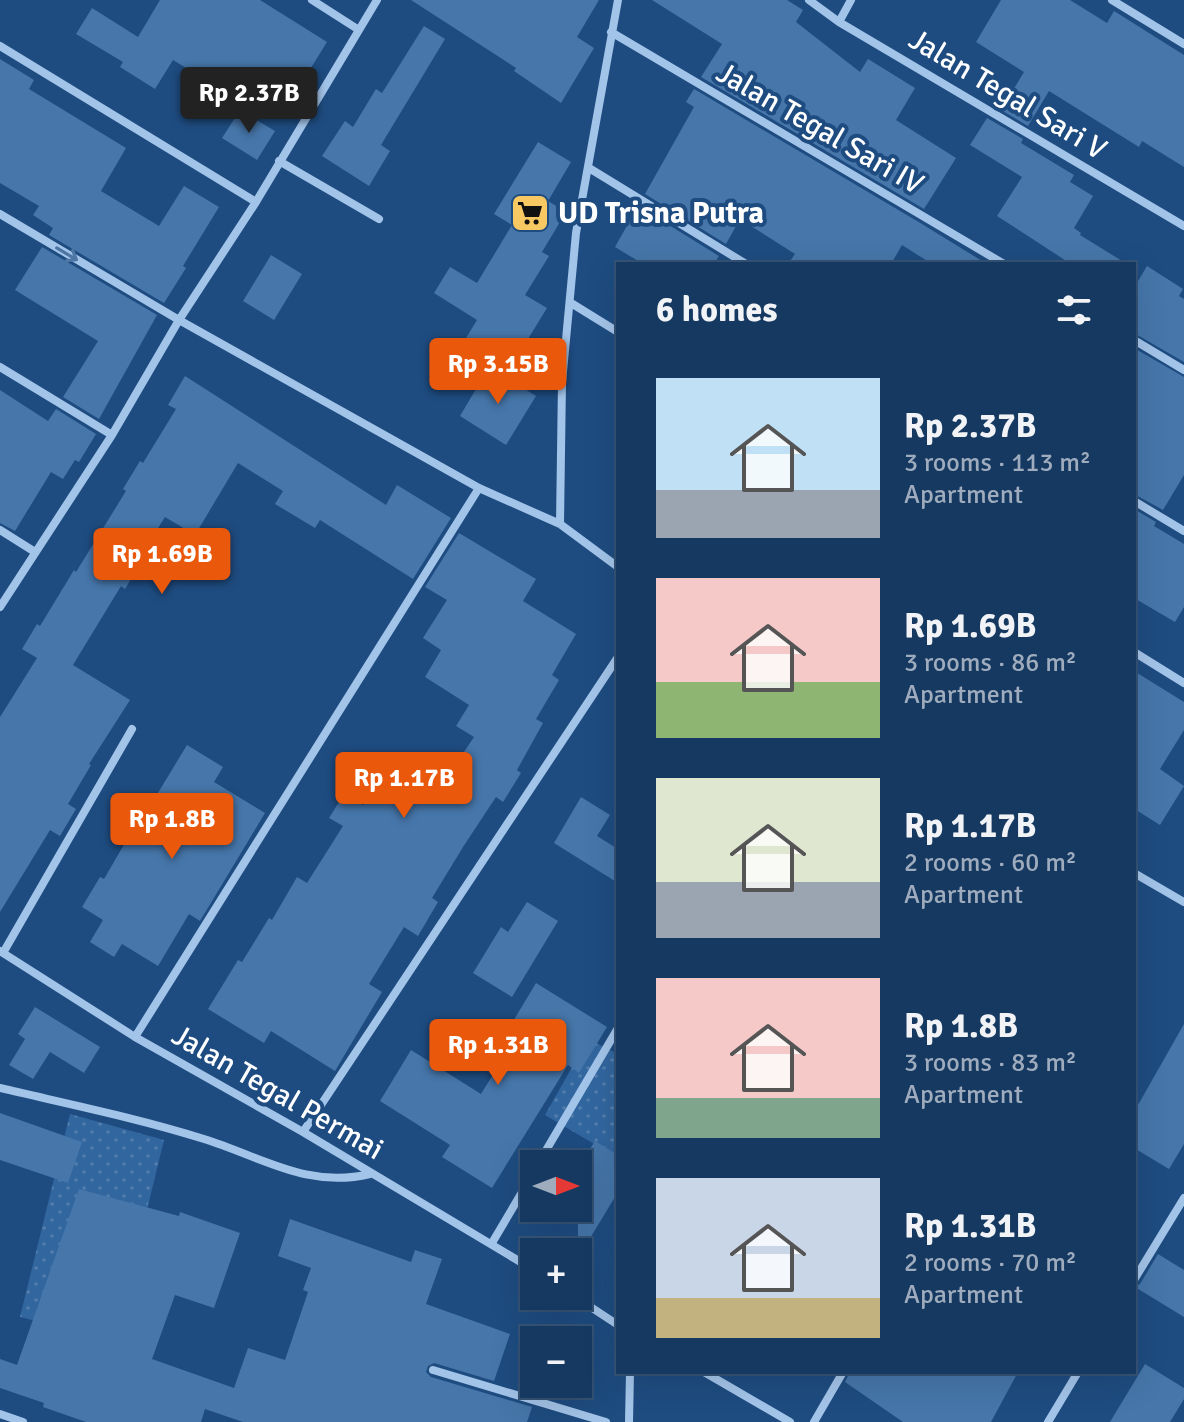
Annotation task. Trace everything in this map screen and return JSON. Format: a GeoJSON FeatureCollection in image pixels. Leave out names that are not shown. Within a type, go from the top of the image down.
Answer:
{"type":"FeatureCollection","features":[{"type":"Feature","properties":{"kind":"street"},"geometry":{"type":"LineString","coordinates":[[312,0],[359,30]]}},
{"type":"Feature","properties":{"kind":"street"},"geometry":{"type":"LineString","coordinates":[[0,607],[112,435],[179,320],[256,202],[377,0]]}},
{"type":"Feature","properties":{"kind":"street"},"geometry":{"type":"LineString","coordinates":[[560,524],[562,382],[576,233],[618,0]]}},
{"type":"Feature","properties":{"kind":"street","name":"Jalan Tegal Sari V"},"geometry":{"type":"LineString","coordinates":[[809,0],[839,22],[1184,226]]}},
{"type":"Feature","properties":{"kind":"street"},"geometry":{"type":"LineString","coordinates":[[839,22],[851,0]]}},
{"type":"Feature","properties":{"kind":"street"},"geometry":{"type":"LineString","coordinates":[[1112,0],[1184,44]]}},
{"type":"Feature","properties":{"kind":"street","name":"Jalan Tegal Sari IV"},"geometry":{"type":"LineString","coordinates":[[611,32],[1001,262]]}},
{"type":"Feature","properties":{"kind":"street"},"geometry":{"type":"LineString","coordinates":[[0,46],[256,202]]}},
{"type":"Feature","properties":{"kind":"street"},"geometry":{"type":"LineString","coordinates":[[279,161],[379,219]]}},
{"type":"Feature","properties":{"kind":"street"},"geometry":{"type":"LineString","coordinates":[[589,168],[743,262]]}},
{"type":"Feature","properties":{"kind":"street"},"geometry":{"type":"LineString","coordinates":[[0,214],[179,320],[479,488],[560,524],[616,566]]}},
{"type":"Feature","properties":{"kind":"street"},"geometry":{"type":"LineString","coordinates":[[571,303],[616,331]]}},
{"type":"Feature","properties":{"kind":"street"},"geometry":{"type":"LineString","coordinates":[[1136,341],[1184,370]]}},
{"type":"Feature","properties":{"kind":"street"},"geometry":{"type":"LineString","coordinates":[[0,367],[112,435]]}},
{"type":"Feature","properties":{"kind":"street"},"geometry":{"type":"LineString","coordinates":[[135,1037],[479,488]]}},
{"type":"Feature","properties":{"kind":"street"},"geometry":{"type":"LineString","coordinates":[[1136,502],[1184,531]]}},
{"type":"Feature","properties":{"kind":"street"},"geometry":{"type":"LineString","coordinates":[[0,530],[35,552]]}},
{"type":"Feature","properties":{"kind":"street"},"geometry":{"type":"LineString","coordinates":[[1136,653],[1184,683]]}},
{"type":"Feature","properties":{"kind":"street"},"geometry":{"type":"LineString","coordinates":[[303,1132],[616,660]]}},
{"type":"Feature","properties":{"kind":"street"},"geometry":{"type":"LineString","coordinates":[[2,952],[132,729]]}},
{"type":"Feature","properties":{"kind":"street"},"geometry":{"type":"LineString","coordinates":[[1136,874],[1184,902]]}},
{"type":"Feature","properties":{"kind":"street","name":"Jalan Tegal Permai"},"geometry":{"type":"LineString","coordinates":[[2,952],[135,1037],[520,1261]]}},
{"type":"Feature","properties":{"kind":"street"},"geometry":{"type":"LineString","coordinates":[[546,1150],[616,1031]]}},
{"type":"Feature","properties":{"kind":"street"},"geometry":{"type":"LineString","coordinates":[[0,1088],[207,1140],[305,1175],[337,1180],[370,1174]]}},
{"type":"Feature","properties":{"kind":"street"},"geometry":{"type":"LineString","coordinates":[[492,1243],[520,1196]]}},
{"type":"Feature","properties":{"kind":"street"},"geometry":{"type":"LineString","coordinates":[[1136,1277],[1184,1198]]}},
{"type":"Feature","properties":{"kind":"street"},"geometry":{"type":"LineString","coordinates":[[592,1308],[616,1324]]}},
{"type":"Feature","properties":{"kind":"street"},"geometry":{"type":"LineString","coordinates":[[433,1370],[606,1422]]}},
{"type":"Feature","properties":{"kind":"street"},"geometry":{"type":"LineString","coordinates":[[629,1422],[630,1374]]}},
{"type":"Feature","properties":{"kind":"street"},"geometry":{"type":"LineString","coordinates":[[707,1374],[790,1422]]}},
{"type":"Feature","properties":{"kind":"street"},"geometry":{"type":"LineString","coordinates":[[814,1422],[842,1374]]}},
{"type":"Feature","properties":{"kind":"street"},"geometry":{"type":"LineString","coordinates":[[1048,1422],[1077,1374]]}},
{"type":"Feature","properties":{"kind":"street"},"geometry":{"type":"LineString","coordinates":[[0,1414],[23,1422]]}},
{"type":"Feature","properties":{"kind":"shaded area"},"geometry":{"type":"Polygon","coordinates":[[[588,1039],[616,1053],[616,1157],[545,1115],[588,1039]]]}},
{"type":"Feature","properties":{"kind":"shaded area"},"geometry":{"type":"Polygon","coordinates":[[[70,1114],[164,1140],[115,1341],[20,1317],[70,1114]]]}},
{"type":"Feature","properties":{"kind":"building"},"geometry":{"type":"Polygon","coordinates":[[[160,0],[260,0],[327,42],[304,79],[283,67],[256,110],[173,60],[155,89],[120,67],[123,62],[76,34],[92,8],[138,37],[160,0]]]}},
{"type":"Feature","properties":{"kind":"building"},"geometry":{"type":"Polygon","coordinates":[[[411,0],[599,0],[577,37],[594,48],[561,103],[514,71],[516,68],[411,0]]]}},
{"type":"Feature","properties":{"kind":"building"},"geometry":{"type":"Polygon","coordinates":[[[652,0],[787,0],[803,10],[796,22],[860,72],[868,59],[915,88],[896,120],[956,158],[924,209],[701,77],[722,44],[652,0]]]}},
{"type":"Feature","properties":{"kind":"building"},"geometry":{"type":"Polygon","coordinates":[[[1001,0],[1070,0],[1107,23],[1114,11],[1184,55],[1184,167],[1142,141],[1139,147],[1049,91],[1028,126],[1001,110],[1024,72],[976,42],[1001,0]]]}},
{"type":"Feature","properties":{"kind":"building"},"geometry":{"type":"Polygon","coordinates":[[[424,26],[445,39],[381,145],[390,151],[369,186],[322,156],[345,121],[353,127],[376,89],[382,93],[424,26]]]}},
{"type":"Feature","properties":{"kind":"building"},"geometry":{"type":"Polygon","coordinates":[[[0,59],[34,80],[29,89],[126,148],[101,191],[159,226],[184,186],[219,207],[164,303],[49,235],[53,228],[33,215],[39,206],[0,183],[0,59]]]}},
{"type":"Feature","properties":{"kind":"building"},"geometry":{"type":"Polygon","coordinates":[[[694,89],[984,262],[929,262],[902,245],[892,262],[789,262],[795,254],[740,219],[726,244],[645,194],[694,107],[686,102],[694,89]]]}},
{"type":"Feature","properties":{"kind":"building"},"geometry":{"type":"Polygon","coordinates":[[[240,110],[275,131],[257,160],[222,138],[240,110]]]}},
{"type":"Feature","properties":{"kind":"building"},"geometry":{"type":"Polygon","coordinates":[[[987,118],[1074,175],[1070,182],[1093,196],[1074,228],[1124,262],[1068,262],[997,216],[1022,177],[970,145],[987,118]]]}},
{"type":"Feature","properties":{"kind":"building"},"geometry":{"type":"Polygon","coordinates":[[[538,142],[571,162],[548,201],[566,212],[542,252],[549,256],[525,295],[547,308],[506,375],[460,348],[477,320],[434,293],[450,267],[477,283],[512,225],[494,214],[538,142]]]}},
{"type":"Feature","properties":{"kind":"building"},"geometry":{"type":"Polygon","coordinates":[[[638,206],[719,256],[715,262],[640,262],[615,247],[638,206]]]}},
{"type":"Feature","properties":{"kind":"building"},"geometry":{"type":"Polygon","coordinates":[[[42,247],[157,315],[99,419],[63,397],[98,341],[15,290],[42,247]]]}},
{"type":"Feature","properties":{"kind":"building"},"geometry":{"type":"Polygon","coordinates":[[[271,255],[302,274],[274,320],[243,301],[271,255]]]}},
{"type":"Feature","properties":{"kind":"building"},"geometry":{"type":"Polygon","coordinates":[[[1147,266],[1183,289],[1179,296],[1184,299],[1184,362],[1136,334],[1136,285],[1147,266]]]}},
{"type":"Feature","properties":{"kind":"building"},"geometry":{"type":"Polygon","coordinates":[[[1136,349],[1184,377],[1184,475],[1163,510],[1136,495],[1136,349]]]}},
{"type":"Feature","properties":{"kind":"building"},"geometry":{"type":"Polygon","coordinates":[[[489,367],[536,396],[506,445],[460,416],[489,367]]]}},
{"type":"Feature","properties":{"kind":"building"},"geometry":{"type":"Polygon","coordinates":[[[185,376],[386,505],[397,485],[451,518],[413,579],[320,520],[315,528],[275,504],[283,491],[238,463],[195,535],[165,517],[137,562],[140,564],[125,589],[121,586],[73,665],[130,700],[89,764],[68,804],[76,809],[60,836],[50,830],[0,912],[0,717],[37,658],[22,649],[74,570],[76,572],[126,491],[123,489],[140,461],[143,463],[176,409],[168,405],[185,376]]]}},
{"type":"Feature","properties":{"kind":"building"},"geometry":{"type":"Polygon","coordinates":[[[0,390],[48,421],[56,409],[96,434],[79,462],[75,460],[63,479],[51,472],[15,531],[0,523],[0,390]]]}},
{"type":"Feature","properties":{"kind":"building"},"geometry":{"type":"Polygon","coordinates":[[[1136,510],[1156,522],[1154,526],[1184,544],[1184,607],[1175,622],[1136,599],[1136,510]]]}},
{"type":"Feature","properties":{"kind":"building"},"geometry":{"type":"Polygon","coordinates":[[[459,533],[536,579],[523,601],[576,634],[552,675],[559,680],[536,719],[543,723],[517,770],[521,773],[503,802],[496,797],[463,847],[432,898],[438,902],[418,936],[404,927],[369,984],[382,992],[335,1071],[271,1031],[264,1043],[208,1009],[238,960],[242,962],[269,918],[272,920],[297,877],[307,883],[343,826],[329,818],[344,794],[363,805],[392,759],[439,789],[474,737],[456,726],[469,705],[425,677],[441,650],[423,638],[447,600],[425,587],[459,533]]]}},
{"type":"Feature","properties":{"kind":"building"},"geometry":{"type":"Polygon","coordinates":[[[1136,672],[1184,702],[1184,730],[1160,769],[1184,786],[1160,825],[1136,810],[1136,672]]]}},
{"type":"Feature","properties":{"kind":"building"},"geometry":{"type":"Polygon","coordinates":[[[187,745],[223,767],[214,782],[265,813],[200,921],[189,914],[158,966],[122,944],[114,957],[90,942],[103,920],[82,907],[100,877],[104,879],[147,805],[150,806],[187,745]]]}},
{"type":"Feature","properties":{"kind":"building"},"geometry":{"type":"Polygon","coordinates":[[[581,797],[610,815],[597,836],[616,848],[616,882],[554,843],[581,797]]]}},
{"type":"Feature","properties":{"kind":"building"},"geometry":{"type":"Polygon","coordinates":[[[527,902],[558,921],[512,997],[473,973],[501,927],[508,932],[527,902]]]}},
{"type":"Feature","properties":{"kind":"building"},"geometry":{"type":"Polygon","coordinates":[[[536,983],[607,1027],[579,1073],[568,1065],[492,1188],[442,1157],[450,1145],[380,1101],[411,1050],[481,1094],[518,1034],[509,1028],[536,983]]]}},
{"type":"Feature","properties":{"kind":"building"},"geometry":{"type":"Polygon","coordinates":[[[35,1007],[100,1047],[84,1073],[50,1052],[33,1079],[9,1065],[25,1039],[18,1034],[35,1007]]]}},
{"type":"Feature","properties":{"kind":"building"},"geometry":{"type":"Polygon","coordinates":[[[1184,1024],[1184,1144],[1169,1169],[1136,1149],[1136,1108],[1184,1024]]]}},
{"type":"Feature","properties":{"kind":"building"},"geometry":{"type":"Polygon","coordinates":[[[0,1113],[82,1142],[68,1183],[0,1160],[0,1113]]]}},
{"type":"Feature","properties":{"kind":"building"},"geometry":{"type":"Polygon","coordinates":[[[595,1141],[616,1154],[616,1195],[590,1238],[578,1238],[578,1222],[592,1222],[592,1150],[589,1150],[595,1141]]]}},
{"type":"Feature","properties":{"kind":"building"},"geometry":{"type":"Polygon","coordinates":[[[79,1189],[179,1216],[180,1212],[240,1233],[214,1308],[175,1295],[152,1359],[234,1388],[248,1348],[285,1360],[308,1292],[303,1290],[311,1268],[278,1256],[290,1219],[411,1262],[415,1250],[442,1259],[426,1304],[510,1334],[494,1381],[434,1363],[428,1366],[426,1372],[431,1377],[532,1407],[527,1422],[243,1422],[205,1409],[201,1422],[86,1422],[0,1388],[0,1359],[17,1365],[79,1189]]]}},
{"type":"Feature","properties":{"kind":"building"},"geometry":{"type":"Polygon","coordinates":[[[1158,1254],[1184,1270],[1184,1317],[1136,1288],[1158,1254]]]}},
{"type":"Feature","properties":{"kind":"building"},"geometry":{"type":"Polygon","coordinates":[[[1145,1364],[1184,1388],[1184,1399],[1170,1422],[1110,1422],[1145,1364]]]}},
{"type":"Feature","properties":{"kind":"building"},"geometry":{"type":"Polygon","coordinates":[[[849,1374],[1017,1374],[991,1422],[903,1422],[845,1382],[849,1374]]]}},
{"type":"Feature","properties":{"kind":"place","name":"UD Trisna Putra"},"geometry":{"type":"Point","coordinates":[530,213]}}]}
